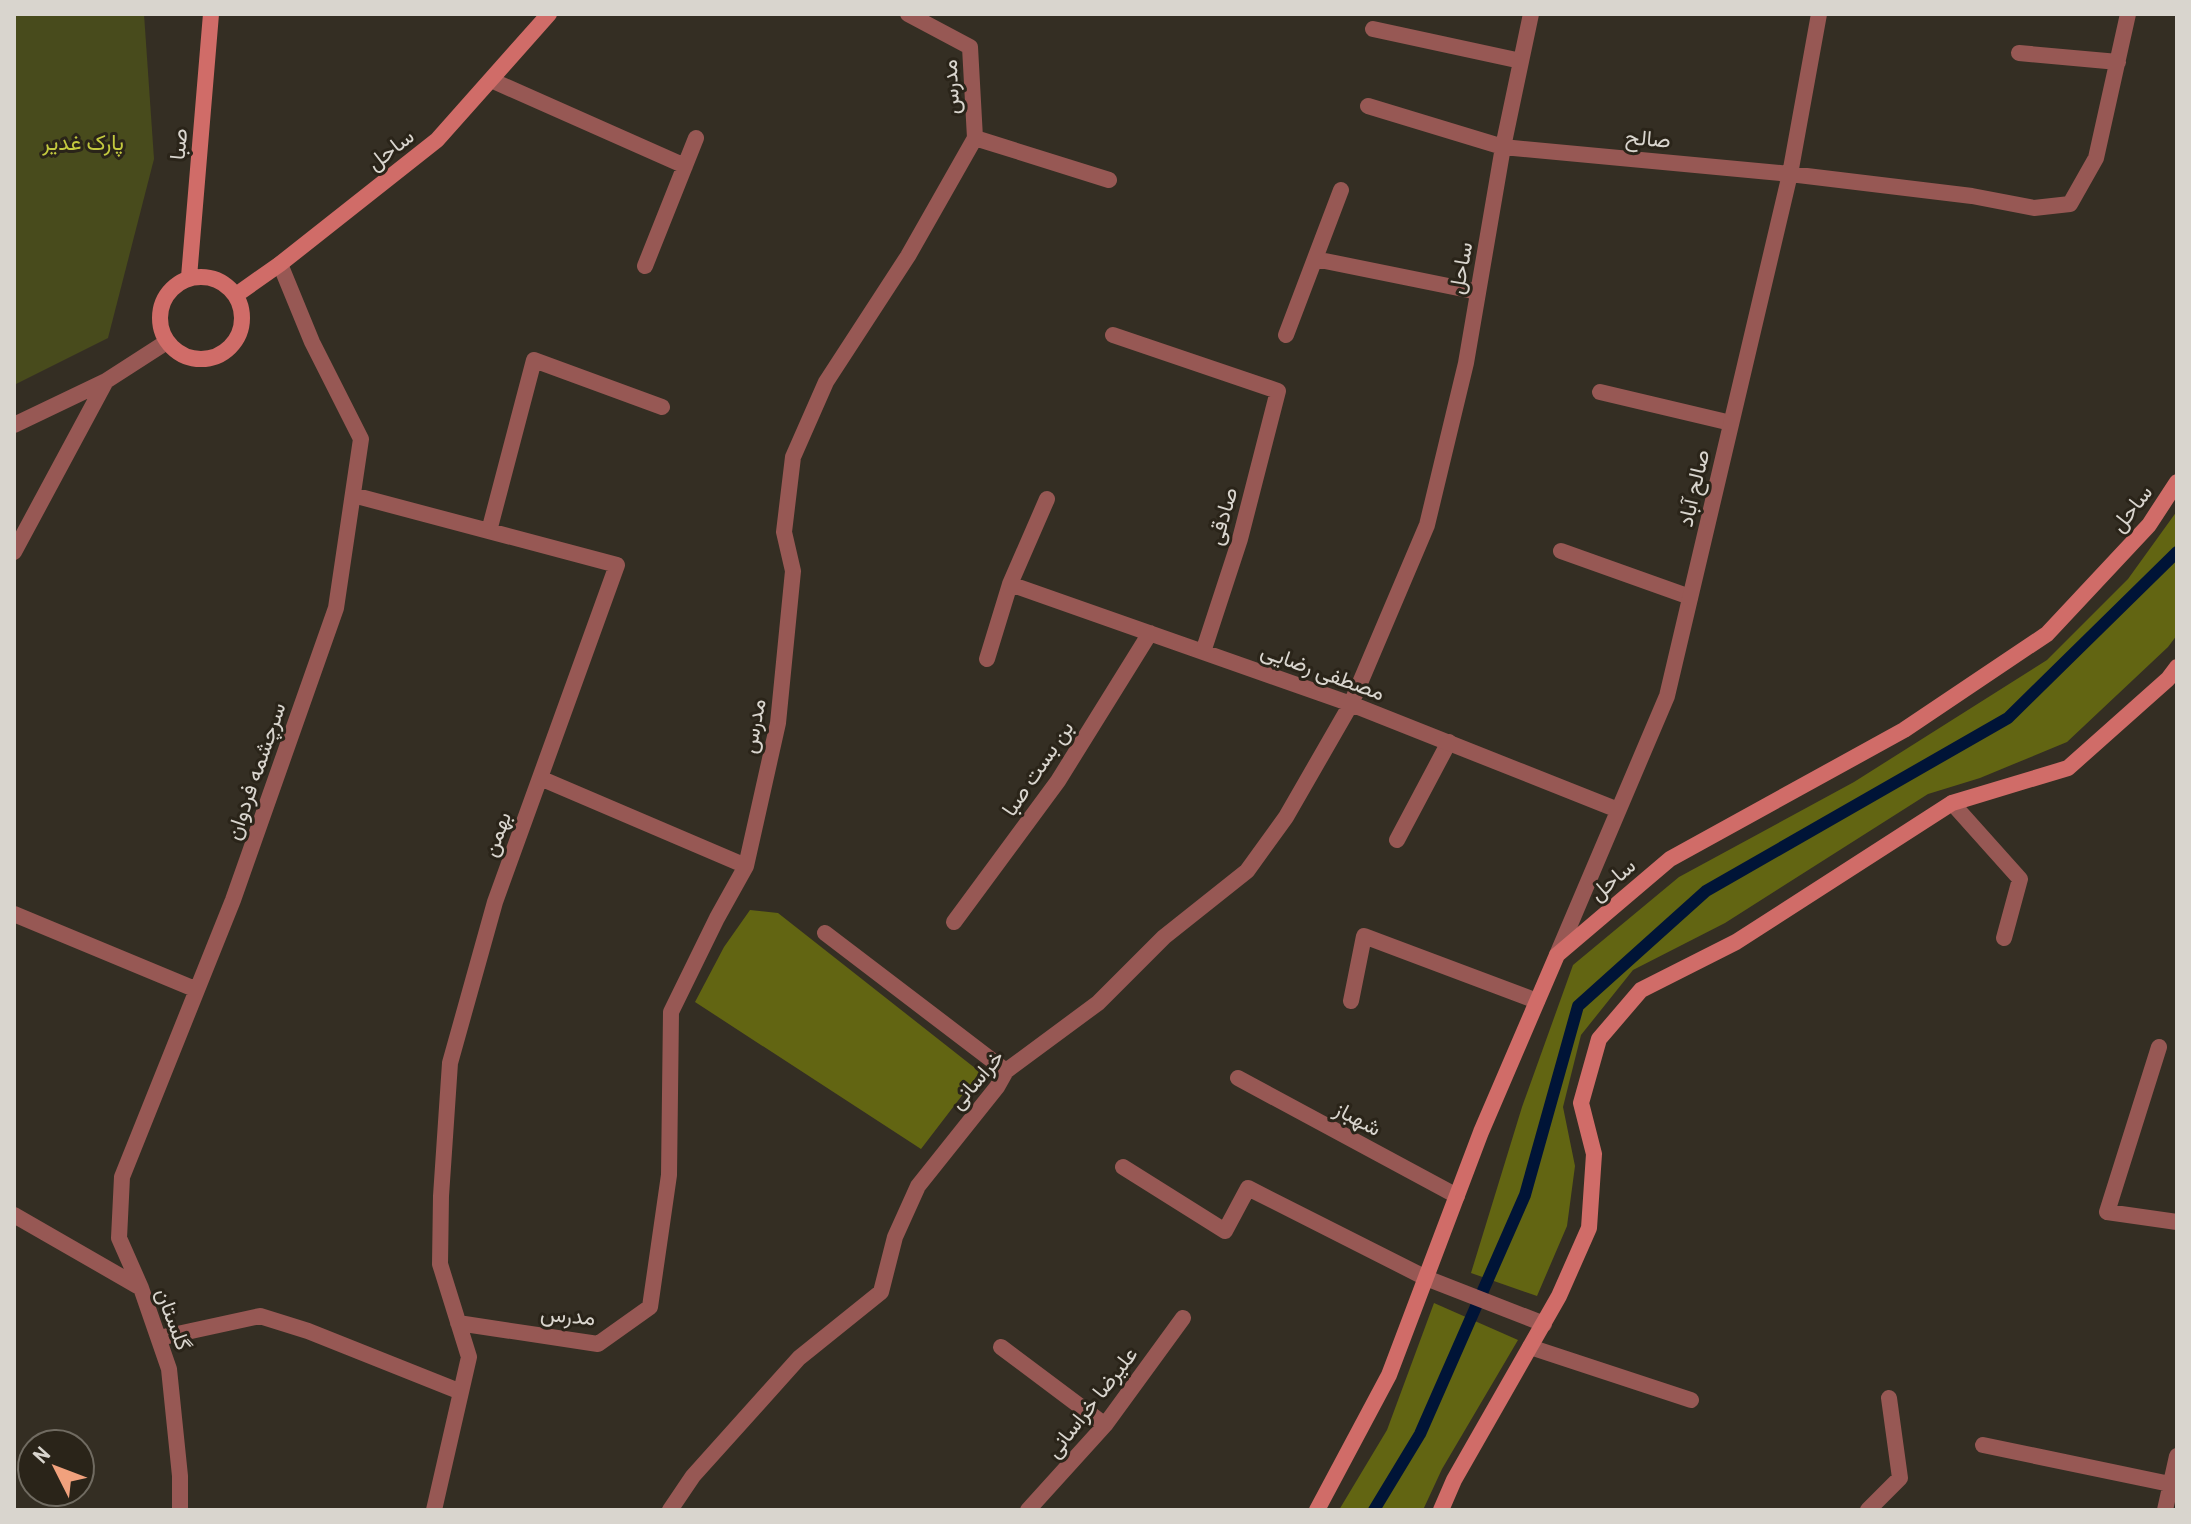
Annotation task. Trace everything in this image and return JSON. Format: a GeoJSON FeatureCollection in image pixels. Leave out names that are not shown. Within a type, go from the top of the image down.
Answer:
{"type":"FeatureCollection","features":[{"type":"Feature","properties":{"kind":"street","name":"صبا"},"geometry":{"type":"LineString","coordinates":[[189,277],[211,14]]}},
{"type":"Feature","properties":{"kind":"street","name":"ساحل"},"geometry":{"type":"LineString","coordinates":[[236,295],[437,140],[549,14]]}},
{"type":"Feature","properties":{"kind":"street","name":"مدرس"},"geometry":{"type":"LineString","coordinates":[[458,1323],[598,1344],[650,1307],[669,1175],[671,1012],[746,866],[778,723],[793,571],[784,532],[793,457],[826,382],[908,256],[975,138],[970,47],[908,14]]}},
{"type":"Feature","properties":{"kind":"street","name":"ساحل"},"geometry":{"type":"LineString","coordinates":[[1351,704],[1427,525],[1466,363],[1503,147],[1531,14]]}},
{"type":"Feature","properties":{"kind":"street","name":"صالح آباد"},"geometry":{"type":"LineString","coordinates":[[1557,955],[1667,696],[1790,174],[1819,14]]}},
{"type":"Feature","properties":{"kind":"street"},"geometry":{"type":"LineString","coordinates":[[2019,53],[2118,62],[2128,14]]}},
{"type":"Feature","properties":{"kind":"street"},"geometry":{"type":"LineString","coordinates":[[1373,29],[1521,61]]}},
{"type":"Feature","properties":{"kind":"street","name":"صالح"},"geometry":{"type":"LineString","coordinates":[[1368,106],[1503,147],[1790,174],[1972,196],[2034,208],[2070,204],[2096,158],[2118,62]]}},
{"type":"Feature","properties":{"kind":"street"},"geometry":{"type":"LineString","coordinates":[[491,80],[685,166]]}},
{"type":"Feature","properties":{"kind":"street"},"geometry":{"type":"LineString","coordinates":[[645,266],[696,138]]}},
{"type":"Feature","properties":{"kind":"street"},"geometry":{"type":"LineString","coordinates":[[975,138],[1109,180]]}},
{"type":"Feature","properties":{"kind":"street"},"geometry":{"type":"LineString","coordinates":[[1286,335],[1341,190]]}},
{"type":"Feature","properties":{"kind":"street"},"geometry":{"type":"LineString","coordinates":[[1315,259],[1478,292]]}},
{"type":"Feature","properties":{"kind":"street","name":"سرچشمه فردوان"},"geometry":{"type":"LineString","coordinates":[[141,1288],[119,1238],[122,1177],[233,900],[336,608],[361,439],[312,342],[280,264]]}},
{"type":"Feature","properties":{"kind":"street"},"geometry":{"type":"LineString","coordinates":[[189,277],[215,278],[236,295],[244,320],[234,345],[212,360],[186,359],[165,343],[158,317],[167,292],[189,277]]}},
{"type":"Feature","properties":{"kind":"street","name":"صادقی"},"geometry":{"type":"LineString","coordinates":[[1113,335],[1278,391],[1240,539],[1203,652]]}},
{"type":"Feature","properties":{"kind":"street"},"geometry":{"type":"LineString","coordinates":[[14,425],[106,381],[165,343]]}},
{"type":"Feature","properties":{"kind":"street"},"geometry":{"type":"LineString","coordinates":[[489,531],[534,360],[662,407]]}},
{"type":"Feature","properties":{"kind":"street"},"geometry":{"type":"LineString","coordinates":[[14,552],[106,381]]}},
{"type":"Feature","properties":{"kind":"street"},"geometry":{"type":"LineString","coordinates":[[1600,392],[1731,423]]}},
{"type":"Feature","properties":{"kind":"street","name":"ساحل"},"geometry":{"type":"LineString","coordinates":[[1317,1510],[1389,1375],[1481,1132],[1557,955],[1670,859],[1904,730],[2047,634],[2149,525],[2177,482]]}},
{"type":"Feature","properties":{"kind":"street","name":"بهمن"},"geometry":{"type":"LineString","coordinates":[[353,495],[617,565],[495,902],[450,1063],[440,1264],[469,1357],[434,1510]]}},
{"type":"Feature","properties":{"kind":"street"},"geometry":{"type":"LineString","coordinates":[[987,659],[1010,584],[1047,499]]}},
{"type":"Feature","properties":{"kind":"street"},"geometry":{"type":"LineString","coordinates":[[1561,551],[1690,597]]}},
{"type":"Feature","properties":{"kind":"street","name":"مصطفی رضایی"},"geometry":{"type":"LineString","coordinates":[[1010,584],[1351,704],[1618,810]]}},
{"type":"Feature","properties":{"kind":"street","name":"بن بست صبا"},"geometry":{"type":"LineString","coordinates":[[954,922],[1058,781],[1150,633]]}},
{"type":"Feature","properties":{"kind":"street"},"geometry":{"type":"LineString","coordinates":[[1441,1510],[1454,1480],[1559,1296],[1589,1228],[1594,1154],[1581,1103],[1599,1039],[1641,990],[1736,942],[1952,803],[2068,768],[2168,679],[2177,667]]}},
{"type":"Feature","properties":{"kind":"street","name":"خراسانی"},"geometry":{"type":"LineString","coordinates":[[670,1510],[693,1476],[799,1358],[881,1292],[895,1237],[918,1186],[997,1087],[1006,1071],[1098,1003],[1164,937],[1247,871],[1286,817],[1351,704]]}},
{"type":"Feature","properties":{"kind":"street"},"geometry":{"type":"LineString","coordinates":[[1397,840],[1449,742]]}},
{"type":"Feature","properties":{"kind":"street"},"geometry":{"type":"LineString","coordinates":[[540,778],[746,866]]}},
{"type":"Feature","properties":{"kind":"street"},"geometry":{"type":"LineString","coordinates":[[1952,803],[2020,879],[2004,938]]}},
{"type":"Feature","properties":{"kind":"street"},"geometry":{"type":"LineString","coordinates":[[14,914],[197,990]]}},
{"type":"Feature","properties":{"kind":"street"},"geometry":{"type":"LineString","coordinates":[[825,933],[1006,1071]]}},
{"type":"Feature","properties":{"kind":"street"},"geometry":{"type":"LineString","coordinates":[[1351,1001],[1364,936],[1537,1001]]}},
{"type":"Feature","properties":{"kind":"street"},"geometry":{"type":"LineString","coordinates":[[2159,1047],[2107,1212],[2177,1222]]}},
{"type":"Feature","properties":{"kind":"street","name":"شهباز"},"geometry":{"type":"LineString","coordinates":[[1238,1078],[1457,1196]]}},
{"type":"Feature","properties":{"kind":"street"},"geometry":{"type":"LineString","coordinates":[[1123,1167],[1225,1231],[1248,1188],[1426,1278],[1544,1324]]}},
{"type":"Feature","properties":{"kind":"street","name":"گلستان"},"geometry":{"type":"LineString","coordinates":[[14,1215],[141,1288],[169,1369],[180,1476],[180,1510]]}},
{"type":"Feature","properties":{"kind":"street"},"geometry":{"type":"LineString","coordinates":[[159,1338],[260,1316],[308,1331],[461,1392]]}},
{"type":"Feature","properties":{"kind":"street","name":"علیرضا خراسانی"},"geometry":{"type":"LineString","coordinates":[[1028,1510],[1105,1425],[1183,1318]]}},
{"type":"Feature","properties":{"kind":"street"},"geometry":{"type":"LineString","coordinates":[[1001,1347],[1105,1425]]}},
{"type":"Feature","properties":{"kind":"street"},"geometry":{"type":"LineString","coordinates":[[1530,1347],[1691,1400]]}},
{"type":"Feature","properties":{"kind":"street"},"geometry":{"type":"LineString","coordinates":[[1868,1510],[1900,1478],[1889,1398]]}},
{"type":"Feature","properties":{"kind":"street"},"geometry":{"type":"LineString","coordinates":[[1983,1445],[2170,1484]]}},
{"type":"Feature","properties":{"kind":"street"},"geometry":{"type":"LineString","coordinates":[[2165,1510],[2177,1456]]}},
{"type":"Feature","properties":{"kind":"green space","name":"پارک غدیر"},"geometry":{"type":"Polygon","coordinates":[[[14,14],[144,14],[154,159],[108,338],[14,385],[14,14]]]}},
{"type":"Feature","properties":{"kind":"shaded area"},"geometry":{"type":"Polygon","coordinates":[[[2177,511],[2177,635],[2067,742],[1980,778],[1928,794],[1725,923],[1633,970],[1581,1035],[1563,1107],[1575,1166],[1567,1226],[1537,1296],[1471,1273],[1522,1107],[1573,965],[1679,877],[1854,782],[2047,660],[2128,579],[2177,511]]]}},
{"type":"Feature","properties":{"kind":"shaded area"},"geometry":{"type":"Polygon","coordinates":[[[750,910],[778,913],[980,1072],[921,1149],[695,1002],[724,947],[750,910]]]}},
{"type":"Feature","properties":{"kind":"shaded area"},"geometry":{"type":"Polygon","coordinates":[[[1434,1303],[1518,1340],[1442,1469],[1423,1510],[1339,1510],[1387,1430],[1434,1303]]]}},
{"type":"Feature","properties":{"kind":"waterway"},"geometry":{"type":"LineString","coordinates":[[1374,1510],[1420,1434],[1525,1195],[1578,1006],[1706,891],[2008,718],[2177,552]]}}]}
